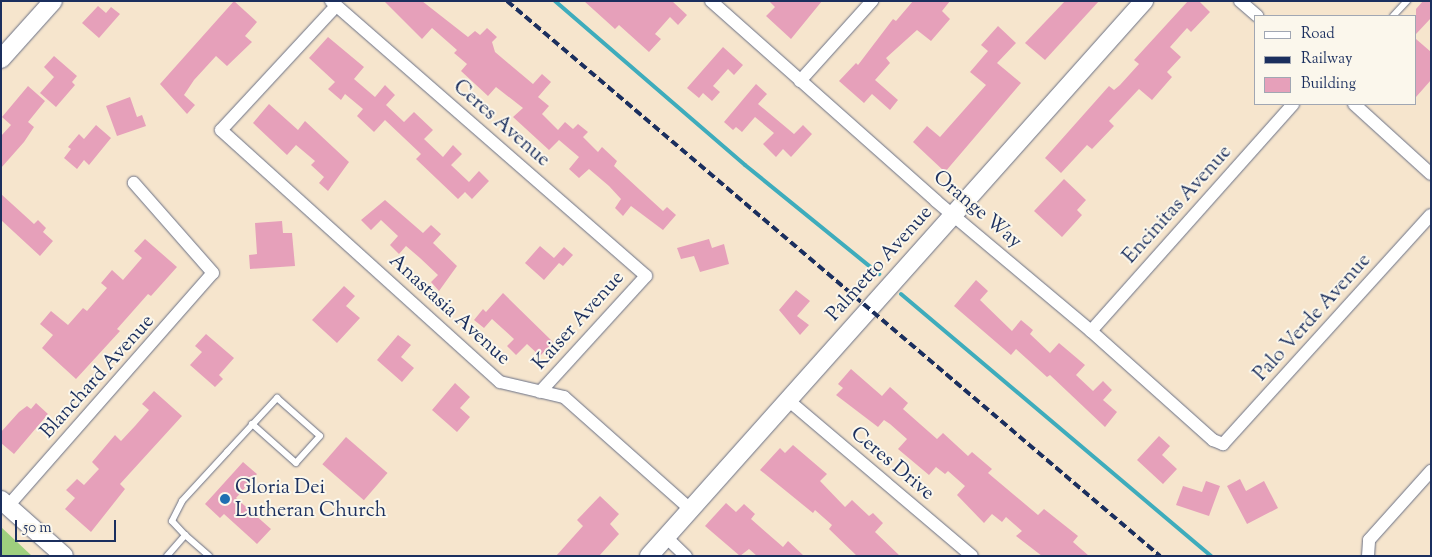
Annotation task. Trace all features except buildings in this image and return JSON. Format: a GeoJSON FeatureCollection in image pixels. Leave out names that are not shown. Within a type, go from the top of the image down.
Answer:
{"type":"FeatureCollection","features":[{"type":"Feature","properties":{"kind":"street"},"geometry":{"type":"LineString","coordinates":[[1,58],[53,1]]}},
{"type":"Feature","properties":{"kind":"street","name":"Orange Way"},"geometry":{"type":"LineString","coordinates":[[711,1],[952,214],[1091,331],[1213,440],[1223,444]]}},
{"type":"Feature","properties":{"kind":"street"},"geometry":{"type":"LineString","coordinates":[[800,81],[872,1]]}},
{"type":"Feature","properties":{"kind":"street","name":"Palmetto Avenue"},"geometry":{"type":"LineString","coordinates":[[649,556],[952,214],[1144,1]]}},
{"type":"Feature","properties":{"kind":"street"},"geometry":{"type":"LineString","coordinates":[[1240,1],[1256,15]]}},
{"type":"Feature","properties":{"kind":"street","name":"Anastasia Avenue"},"geometry":{"type":"LineString","coordinates":[[333,3],[221,130],[500,382],[564,397],[690,509]]}},
{"type":"Feature","properties":{"kind":"street","name":"Ceres Avenue"},"geometry":{"type":"LineString","coordinates":[[333,3],[646,276]]}},
{"type":"Feature","properties":{"kind":"street","name":"Encinitas Avenue"},"geometry":{"type":"LineString","coordinates":[[1091,331],[1293,105]]}},
{"type":"Feature","properties":{"kind":"street"},"geometry":{"type":"LineString","coordinates":[[1355,105],[1431,174]]}},
{"type":"Feature","properties":{"kind":"street","name":"Blanchard Avenue"},"geometry":{"type":"LineString","coordinates":[[5,503],[213,273],[134,183]]}},
{"type":"Feature","properties":{"kind":"street","name":"Palo Verde Avenue"},"geometry":{"type":"LineString","coordinates":[[1223,444],[1431,215]]}},
{"type":"Feature","properties":{"kind":"street","name":"Kaiser Avenue"},"geometry":{"type":"LineString","coordinates":[[540,392],[646,276]]}},
{"type":"Feature","properties":{"kind":"street","name":"Ceres Drive"},"geometry":{"type":"LineString","coordinates":[[788,400],[972,556]]}},
{"type":"Feature","properties":{"kind":"street"},"geometry":{"type":"LineString","coordinates":[[1368,556],[1369,540],[1431,471]]}},
{"type":"Feature","properties":{"kind":"street"},"geometry":{"type":"LineString","coordinates":[[5,503],[64,556]]}},
{"type":"Feature","properties":{"kind":"street"},"geometry":{"type":"LineString","coordinates":[[666,537],[686,556]]}},
{"type":"Feature","properties":{"kind":"lane"},"geometry":{"type":"LineString","coordinates":[[1395,15],[1407,1]]}},
{"type":"Feature","properties":{"kind":"lane"},"geometry":{"type":"LineString","coordinates":[[209,556],[185,535],[172,520],[182,501],[252,424],[277,398],[320,436],[296,463],[252,424]]}},
{"type":"Feature","properties":{"kind":"lane"},"geometry":{"type":"LineString","coordinates":[[167,556],[185,535]]}},
{"type":"Feature","properties":{"kind":"green space"},"geometry":{"type":"Polygon","coordinates":[[[1,527],[32,556],[1,556],[1,527]]]}},
{"type":"Feature","properties":{"kind":"waterway"},"geometry":{"type":"LineString","coordinates":[[555,1],[745,165],[879,274]]}},
{"type":"Feature","properties":{"kind":"waterway"},"geometry":{"type":"LineString","coordinates":[[901,294],[1211,556]]}},
{"type":"Feature","properties":{"kind":"railway"},"geometry":{"type":"LineString","coordinates":[[507,1],[1160,556]]}},
{"type":"Feature","properties":{"kind":"place","name":"Gloria Dei Lutheran Church"},"geometry":{"type":"Point","coordinates":[225,499]}}]}
